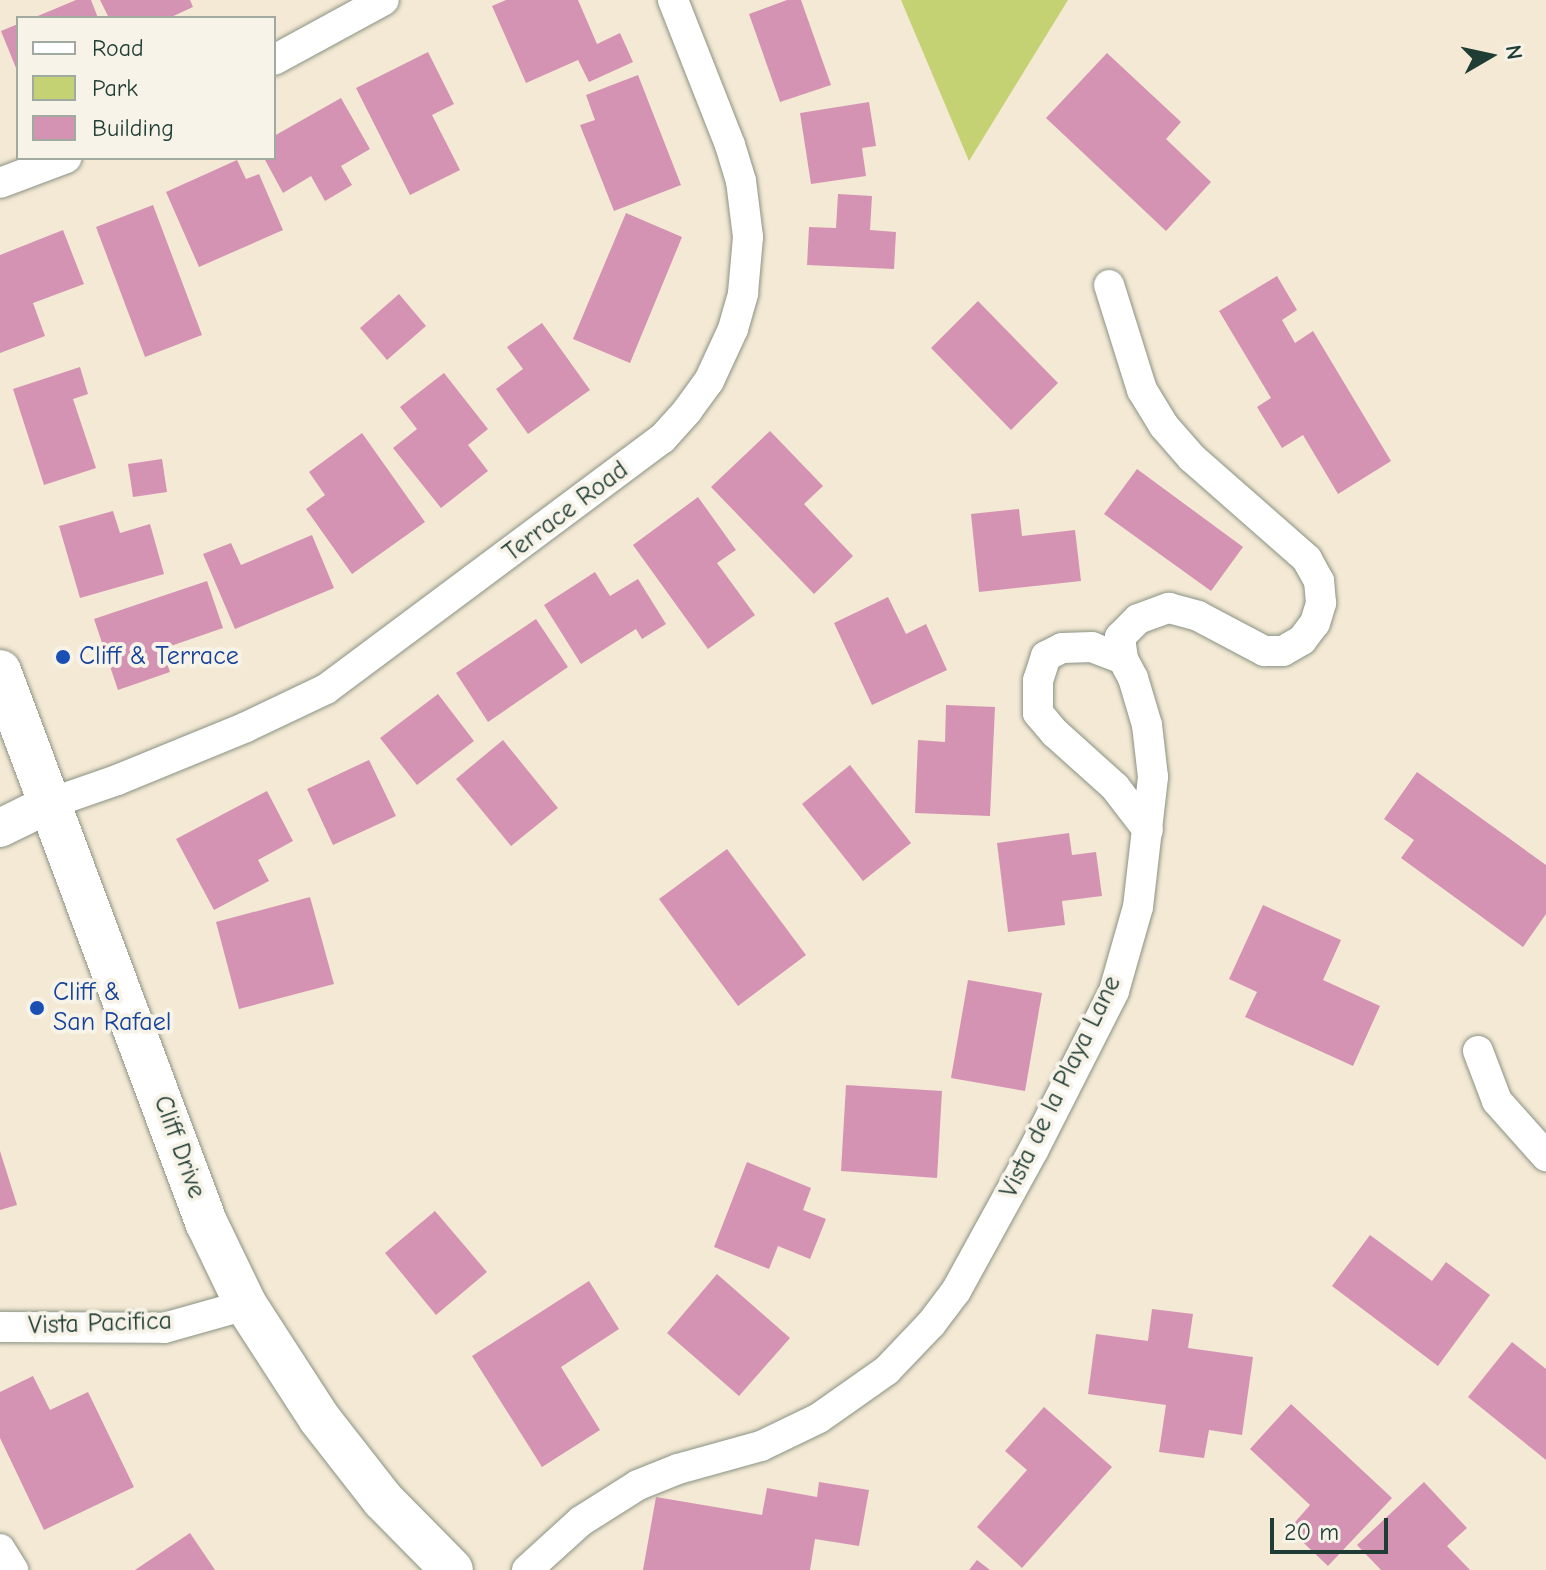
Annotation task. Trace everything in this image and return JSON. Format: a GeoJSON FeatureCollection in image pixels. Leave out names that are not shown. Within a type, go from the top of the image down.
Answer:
{"type":"FeatureCollection","features":[{"type":"Feature","properties":{"kind":"main road","name":"Cliff Drive"},"geometry":{"type":"LineString","coordinates":[[0,671],[206,1222],[246,1305],[319,1418],[383,1500],[452,1570]]}},
{"type":"Feature","properties":{"kind":"street"},"geometry":{"type":"LineString","coordinates":[[276,59],[384,0]]}},
{"type":"Feature","properties":{"kind":"street","name":"Terrace Road"},"geometry":{"type":"LineString","coordinates":[[51,803],[117,780],[246,727],[326,689],[662,439],[687,411],[709,381],[733,329],[743,293],[748,237],[741,181],[730,145],[673,0]]}},
{"type":"Feature","properties":{"kind":"street"},"geometry":{"type":"LineString","coordinates":[[0,183],[61,160]]}},
{"type":"Feature","properties":{"kind":"street"},"geometry":{"type":"LineString","coordinates":[[1109,285],[1142,390],[1164,426],[1192,458],[1307,559],[1319,581],[1321,603],[1315,623],[1302,640],[1283,651],[1264,651],[1198,616],[1160,609],[1138,619],[1120,637],[1123,659],[1092,647],[1062,648],[1046,656],[1038,680],[1038,713],[1055,733],[1115,787],[1148,830]]}},
{"type":"Feature","properties":{"kind":"street","name":"Vista de la Playa Lane"},"geometry":{"type":"LineString","coordinates":[[535,1563],[581,1521],[638,1485],[678,1469],[761,1446],[819,1418],[887,1370],[931,1324],[956,1291],[1026,1165],[1114,991],[1138,907],[1153,777],[1147,725],[1133,678],[1123,659]]}},
{"type":"Feature","properties":{"kind":"street"},"geometry":{"type":"LineString","coordinates":[[0,828],[51,803]]}},
{"type":"Feature","properties":{"kind":"street"},"geometry":{"type":"LineString","coordinates":[[1478,1051],[1497,1101],[1546,1156]]}},
{"type":"Feature","properties":{"kind":"street","name":"Vista Pacifica"},"geometry":{"type":"LineString","coordinates":[[0,1327],[164,1328],[246,1305]]}},
{"type":"Feature","properties":{"kind":"street"},"geometry":{"type":"LineString","coordinates":[[0,1549],[13,1570]]}},
{"type":"Feature","properties":{"kind":"green space"},"geometry":{"type":"Polygon","coordinates":[[[901,0],[1068,0],[969,161],[901,0]]]}},
{"type":"Feature","properties":{"kind":"building"},"geometry":{"type":"Polygon","coordinates":[[[76,0],[91,0],[97,16],[38,16],[76,0]]]}},
{"type":"Feature","properties":{"kind":"building"},"geometry":{"type":"Polygon","coordinates":[[[100,0],[190,0],[193,7],[173,16],[108,16],[100,0]]]}},
{"type":"Feature","properties":{"kind":"building"},"geometry":{"type":"Polygon","coordinates":[[[506,0],[578,0],[597,44],[620,33],[633,62],[589,82],[578,60],[526,83],[492,6],[506,0]]]}},
{"type":"Feature","properties":{"kind":"building"},"geometry":{"type":"Polygon","coordinates":[[[787,0],[801,0],[831,85],[780,102],[749,14],[787,0]]]}},
{"type":"Feature","properties":{"kind":"building"},"geometry":{"type":"Polygon","coordinates":[[[16,25],[16,68],[1,31],[16,25]]]}},
{"type":"Feature","properties":{"kind":"building"},"geometry":{"type":"Polygon","coordinates":[[[428,52],[454,104],[432,115],[460,170],[410,195],[356,88],[428,52]]]}},
{"type":"Feature","properties":{"kind":"building"},"geometry":{"type":"Polygon","coordinates":[[[1107,53],[1181,122],[1166,139],[1211,182],[1166,231],[1046,118],[1107,53]]]}},
{"type":"Feature","properties":{"kind":"building"},"geometry":{"type":"Polygon","coordinates":[[[638,75],[681,185],[614,211],[580,125],[595,120],[586,95],[638,75]]]}},
{"type":"Feature","properties":{"kind":"building"},"geometry":{"type":"Polygon","coordinates":[[[341,98],[370,149],[341,166],[352,185],[325,201],[311,176],[283,193],[265,160],[276,160],[276,135],[341,98]]]}},
{"type":"Feature","properties":{"kind":"building"},"geometry":{"type":"Polygon","coordinates":[[[869,102],[876,146],[862,148],[866,176],[811,184],[800,113],[869,102]]]}},
{"type":"Feature","properties":{"kind":"building"},"geometry":{"type":"Polygon","coordinates":[[[237,160],[246,179],[259,174],[283,230],[199,267],[166,192],[237,160]]]}},
{"type":"Feature","properties":{"kind":"building"},"geometry":{"type":"Polygon","coordinates":[[[838,194],[872,196],[870,230],[896,232],[894,269],[807,265],[809,227],[836,228],[838,194]]]}},
{"type":"Feature","properties":{"kind":"building"},"geometry":{"type":"Polygon","coordinates":[[[153,205],[202,335],[145,357],[96,227],[153,205]]]}},
{"type":"Feature","properties":{"kind":"building"},"geometry":{"type":"Polygon","coordinates":[[[626,213],[682,237],[630,363],[573,339],[626,213]]]}},
{"type":"Feature","properties":{"kind":"building"},"geometry":{"type":"Polygon","coordinates":[[[63,230],[84,284],[33,303],[45,336],[0,353],[0,255],[63,230]]]}},
{"type":"Feature","properties":{"kind":"building"},"geometry":{"type":"Polygon","coordinates":[[[1277,276],[1297,310],[1282,320],[1295,343],[1313,331],[1391,461],[1338,494],[1303,435],[1282,448],[1257,407],[1271,398],[1219,311],[1277,276]]]}},
{"type":"Feature","properties":{"kind":"building"},"geometry":{"type":"Polygon","coordinates":[[[399,294],[426,326],[387,360],[360,328],[399,294]]]}},
{"type":"Feature","properties":{"kind":"building"},"geometry":{"type":"Polygon","coordinates":[[[978,301],[1058,383],[1011,430],[931,348],[978,301]]]}},
{"type":"Feature","properties":{"kind":"building"},"geometry":{"type":"Polygon","coordinates":[[[542,323],[590,390],[528,434],[496,389],[523,369],[507,347],[542,323]]]}},
{"type":"Feature","properties":{"kind":"building"},"geometry":{"type":"Polygon","coordinates":[[[80,367],[88,394],[73,399],[96,468],[44,485],[13,389],[80,367]]]}},
{"type":"Feature","properties":{"kind":"building"},"geometry":{"type":"Polygon","coordinates":[[[444,373],[488,429],[468,445],[488,471],[441,508],[393,448],[417,429],[400,407],[444,373]]]}},
{"type":"Feature","properties":{"kind":"building"},"geometry":{"type":"Polygon","coordinates":[[[770,431],[823,486],[804,504],[853,556],[814,594],[711,487],[770,431]]]}},
{"type":"Feature","properties":{"kind":"building"},"geometry":{"type":"Polygon","coordinates":[[[362,433],[425,522],[352,574],[306,509],[325,495],[309,472],[362,433]]]}},
{"type":"Feature","properties":{"kind":"building"},"geometry":{"type":"Polygon","coordinates":[[[162,459],[167,492],[133,497],[128,464],[162,459]]]}},
{"type":"Feature","properties":{"kind":"building"},"geometry":{"type":"Polygon","coordinates":[[[1137,469],[1243,547],[1211,591],[1104,514],[1137,469]]]}},
{"type":"Feature","properties":{"kind":"building"},"geometry":{"type":"Polygon","coordinates":[[[698,497],[736,550],[717,563],[755,615],[708,649],[633,545],[698,497]]]}},
{"type":"Feature","properties":{"kind":"building"},"geometry":{"type":"Polygon","coordinates":[[[1019,509],[1022,536],[1075,530],[1081,581],[979,592],[971,514],[1019,509]]]}},
{"type":"Feature","properties":{"kind":"building"},"geometry":{"type":"Polygon","coordinates":[[[113,511],[120,533],[150,524],[164,574],[80,598],[59,526],[113,511]]]}},
{"type":"Feature","properties":{"kind":"building"},"geometry":{"type":"Polygon","coordinates":[[[312,535],[334,588],[235,629],[203,554],[231,543],[241,565],[312,535]]]}},
{"type":"Feature","properties":{"kind":"building"},"geometry":{"type":"Polygon","coordinates":[[[595,572],[610,596],[638,579],[666,624],[642,639],[636,629],[581,664],[544,605],[595,572]]]}},
{"type":"Feature","properties":{"kind":"building"},"geometry":{"type":"Polygon","coordinates":[[[207,581],[223,628],[162,649],[170,672],[118,690],[94,619],[207,581]]]}},
{"type":"Feature","properties":{"kind":"building"},"geometry":{"type":"Polygon","coordinates":[[[888,597],[906,634],[926,624],[947,670],[872,705],[834,623],[888,597]]]}},
{"type":"Feature","properties":{"kind":"building"},"geometry":{"type":"Polygon","coordinates":[[[536,619],[568,667],[488,722],[456,673],[536,619]]]}},
{"type":"Feature","properties":{"kind":"building"},"geometry":{"type":"Polygon","coordinates":[[[438,694],[474,741],[417,785],[380,738],[438,694]]]}},
{"type":"Feature","properties":{"kind":"building"},"geometry":{"type":"Polygon","coordinates":[[[946,705],[995,707],[990,816],[915,813],[918,740],[945,742],[946,705]]]}},
{"type":"Feature","properties":{"kind":"building"},"geometry":{"type":"Polygon","coordinates":[[[503,740],[558,808],[511,846],[456,779],[503,740]]]}},
{"type":"Feature","properties":{"kind":"building"},"geometry":{"type":"Polygon","coordinates":[[[369,760],[396,816],[333,845],[307,789],[369,760]]]}},
{"type":"Feature","properties":{"kind":"building"},"geometry":{"type":"Polygon","coordinates":[[[850,765],[911,843],[863,881],[802,804],[850,765]]]}},
{"type":"Feature","properties":{"kind":"building"},"geometry":{"type":"Polygon","coordinates":[[[1417,772],[1546,865],[1546,914],[1523,947],[1401,858],[1414,840],[1384,819],[1417,772]]]}},
{"type":"Feature","properties":{"kind":"building"},"geometry":{"type":"Polygon","coordinates":[[[267,791],[293,841],[258,860],[269,881],[214,910],[176,839],[267,791]]]}},
{"type":"Feature","properties":{"kind":"building"},"geometry":{"type":"Polygon","coordinates":[[[1069,833],[1072,855],[1096,852],[1102,896],[1062,901],[1065,925],[1008,932],[997,843],[1069,833]]]}},
{"type":"Feature","properties":{"kind":"building"},"geometry":{"type":"Polygon","coordinates":[[[727,849],[806,955],[738,1006],[659,899],[727,849]]]}},
{"type":"Feature","properties":{"kind":"building"},"geometry":{"type":"Polygon","coordinates":[[[310,897],[334,984],[239,1009],[216,922],[310,897]]]}},
{"type":"Feature","properties":{"kind":"building"},"geometry":{"type":"Polygon","coordinates":[[[1263,905],[1341,940],[1323,980],[1380,1006],[1353,1066],[1245,1017],[1257,992],[1229,979],[1263,905]]]}},
{"type":"Feature","properties":{"kind":"building"},"geometry":{"type":"Polygon","coordinates":[[[968,980],[1042,993],[1025,1091],[951,1078],[968,980]]]}},
{"type":"Feature","properties":{"kind":"building"},"geometry":{"type":"Polygon","coordinates":[[[846,1085],[942,1091],[937,1178],[841,1171],[846,1085]]]}},
{"type":"Feature","properties":{"kind":"building"},"geometry":{"type":"Polygon","coordinates":[[[0,1151],[17,1205],[0,1210],[0,1151]]]}},
{"type":"Feature","properties":{"kind":"building"},"geometry":{"type":"Polygon","coordinates":[[[747,1162],[811,1188],[803,1210],[826,1219],[810,1259],[778,1246],[769,1269],[714,1247],[747,1162]]]}},
{"type":"Feature","properties":{"kind":"building"},"geometry":{"type":"Polygon","coordinates":[[[435,1211],[487,1272],[436,1315],[385,1253],[435,1211]]]}},
{"type":"Feature","properties":{"kind":"building"},"geometry":{"type":"Polygon","coordinates":[[[1370,1235],[1432,1281],[1446,1262],[1490,1295],[1438,1366],[1332,1286],[1370,1235]]]}},
{"type":"Feature","properties":{"kind":"building"},"geometry":{"type":"Polygon","coordinates":[[[717,1274],[790,1338],[739,1396],[667,1333],[717,1274]]]}},
{"type":"Feature","properties":{"kind":"building"},"geometry":{"type":"Polygon","coordinates":[[[589,1281],[619,1329],[561,1367],[600,1430],[542,1467],[472,1356],[589,1281]]]}},
{"type":"Feature","properties":{"kind":"building"},"geometry":{"type":"Polygon","coordinates":[[[1152,1309],[1193,1314],[1188,1348],[1253,1357],[1242,1435],[1209,1430],[1204,1458],[1159,1452],[1166,1405],[1088,1394],[1096,1334],[1148,1341],[1152,1309]]]}},
{"type":"Feature","properties":{"kind":"building"},"geometry":{"type":"Polygon","coordinates":[[[1512,1342],[1546,1369],[1546,1460],[1468,1397],[1512,1342]]]}},
{"type":"Feature","properties":{"kind":"building"},"geometry":{"type":"Polygon","coordinates":[[[33,1376],[50,1410],[88,1392],[134,1487],[44,1530],[0,1438],[0,1392],[33,1376]]]}},
{"type":"Feature","properties":{"kind":"building"},"geometry":{"type":"Polygon","coordinates":[[[1291,1404],[1392,1498],[1328,1566],[1289,1529],[1310,1505],[1250,1449],[1291,1404]]]}},
{"type":"Feature","properties":{"kind":"building"},"geometry":{"type":"Polygon","coordinates":[[[1044,1407],[1112,1467],[1022,1568],[977,1527],[1027,1470],[1005,1451],[1044,1407]]]}},
{"type":"Feature","properties":{"kind":"building"},"geometry":{"type":"Polygon","coordinates":[[[819,1482],[869,1490],[859,1546],[815,1539],[810,1570],[643,1570],[656,1497],[762,1515],[767,1488],[817,1497],[819,1482]]]}},
{"type":"Feature","properties":{"kind":"building"},"geometry":{"type":"Polygon","coordinates":[[[1424,1482],[1467,1528],[1447,1546],[1470,1570],[1381,1570],[1357,1545],[1424,1482]]]}},
{"type":"Feature","properties":{"kind":"building"},"geometry":{"type":"Polygon","coordinates":[[[190,1533],[215,1570],[135,1570],[190,1533]]]}},
{"type":"Feature","properties":{"kind":"building"},"geometry":{"type":"Polygon","coordinates":[[[977,1560],[990,1570],[969,1570],[977,1560]]]}},
{"type":"Feature","properties":{"kind":"place","name":"Cliff & Terrace"},"geometry":{"type":"Point","coordinates":[63,657]}},
{"type":"Feature","properties":{"kind":"place","name":"Cliff & San Rafael"},"geometry":{"type":"Point","coordinates":[37,1008]}}]}
